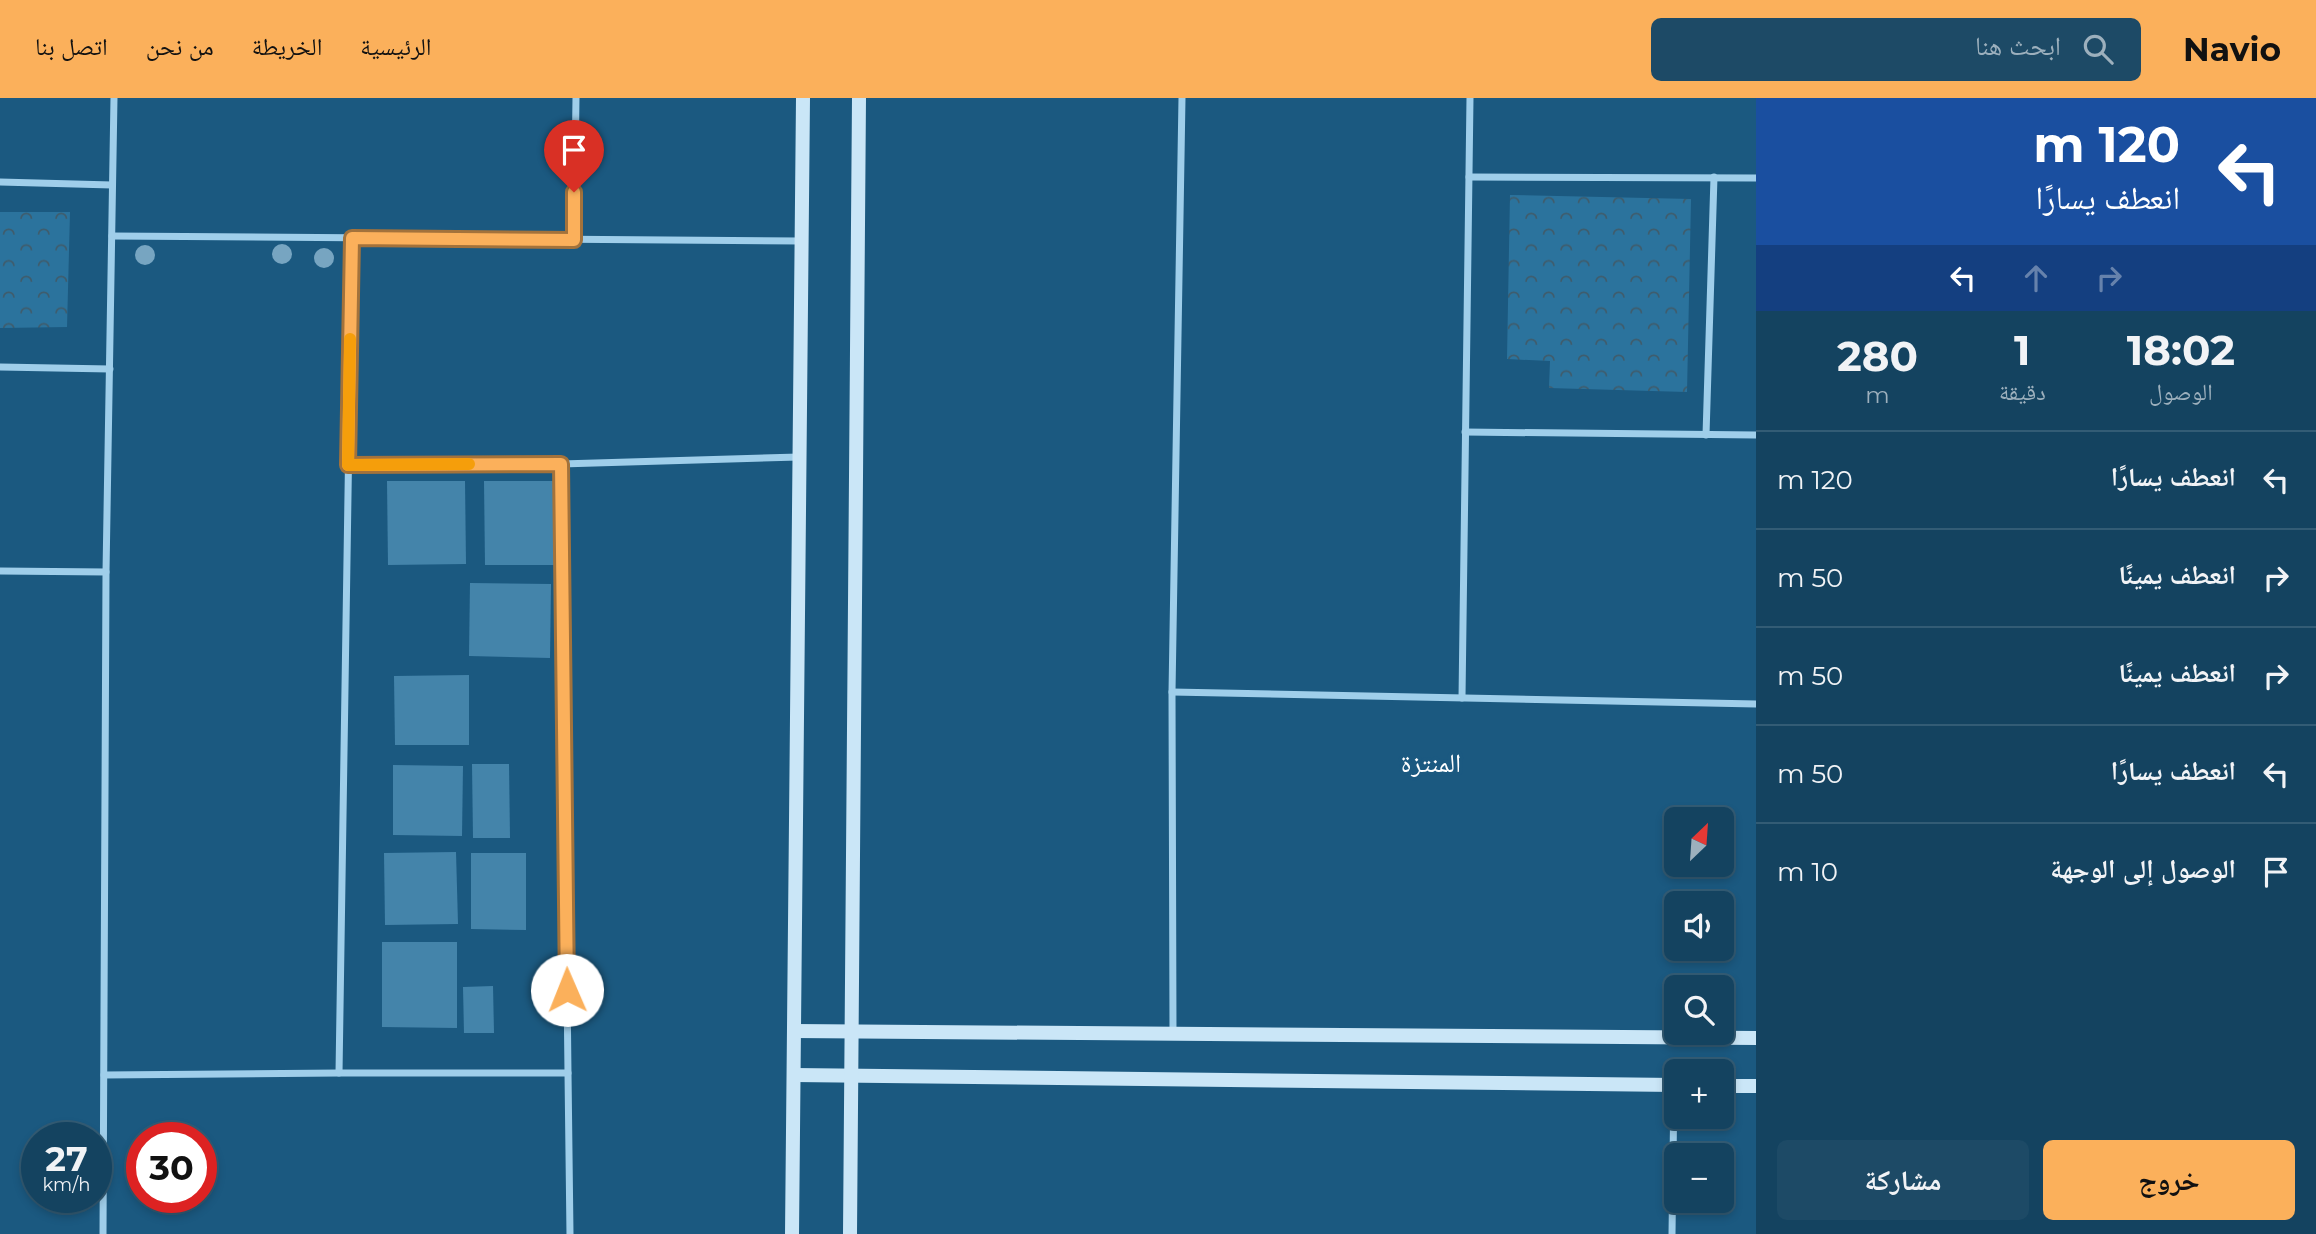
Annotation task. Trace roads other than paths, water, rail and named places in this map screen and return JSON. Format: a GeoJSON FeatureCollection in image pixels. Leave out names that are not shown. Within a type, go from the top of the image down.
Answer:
{"type":"FeatureCollection","features":[{"type":"Feature","properties":{"kind":"main road"},"geometry":{"type":"LineString","coordinates":[[792,1234],[803,98]]}},
{"type":"Feature","properties":{"kind":"main road"},"geometry":{"type":"LineString","coordinates":[[850,1234],[859,98]]}},
{"type":"Feature","properties":{"kind":"main road"},"geometry":{"type":"LineString","coordinates":[[794,1031],[1756,1038]]}},
{"type":"Feature","properties":{"kind":"main road"},"geometry":{"type":"LineString","coordinates":[[794,1075],[1664,1085]]}},
{"type":"Feature","properties":{"kind":"main road"},"geometry":{"type":"LineString","coordinates":[[1734,1086],[1756,1086]]}},
{"type":"Feature","properties":{"kind":"street"},"geometry":{"type":"LineString","coordinates":[[103,1234],[106,572],[114,98]]}},
{"type":"Feature","properties":{"kind":"street"},"geometry":{"type":"LineString","coordinates":[[574,240],[576,98]]}},
{"type":"Feature","properties":{"kind":"street"},"geometry":{"type":"LineString","coordinates":[[1173,1034],[1172,692],[1182,98]]}},
{"type":"Feature","properties":{"kind":"street"},"geometry":{"type":"LineString","coordinates":[[1462,698],[1470,98]]}},
{"type":"Feature","properties":{"kind":"street"},"geometry":{"type":"LineString","coordinates":[[1469,177],[1756,177]]}},
{"type":"Feature","properties":{"kind":"street"},"geometry":{"type":"LineString","coordinates":[[1706,435],[1714,177]]}},
{"type":"Feature","properties":{"kind":"street"},"geometry":{"type":"LineString","coordinates":[[0,182],[112,185]]}},
{"type":"Feature","properties":{"kind":"street"},"geometry":{"type":"LineString","coordinates":[[112,236],[801,242]]}},
{"type":"Feature","properties":{"kind":"street"},"geometry":{"type":"LineString","coordinates":[[339,1073],[352,238]]}},
{"type":"Feature","properties":{"kind":"street"},"geometry":{"type":"LineString","coordinates":[[0,367],[110,369]]}},
{"type":"Feature","properties":{"kind":"street"},"geometry":{"type":"LineString","coordinates":[[1465,432],[1756,435]]}},
{"type":"Feature","properties":{"kind":"street"},"geometry":{"type":"LineString","coordinates":[[348,465],[561,464],[799,457]]}},
{"type":"Feature","properties":{"kind":"street"},"geometry":{"type":"LineString","coordinates":[[561,464],[569,1234]]}},
{"type":"Feature","properties":{"kind":"street"},"geometry":{"type":"LineString","coordinates":[[0,571],[106,572]]}},
{"type":"Feature","properties":{"kind":"street"},"geometry":{"type":"LineString","coordinates":[[1172,692],[1756,704]]}},
{"type":"Feature","properties":{"kind":"street"},"geometry":{"type":"LineString","coordinates":[[104,1075],[568,1073]]}},
{"type":"Feature","properties":{"kind":"street"},"geometry":{"type":"LineString","coordinates":[[1672,1234],[1674,1129]]}},
{"type":"Feature","properties":{"kind":"district","name":"المنتزة"},"geometry":{"type":"Point","coordinates":[1431,763]}}]}
